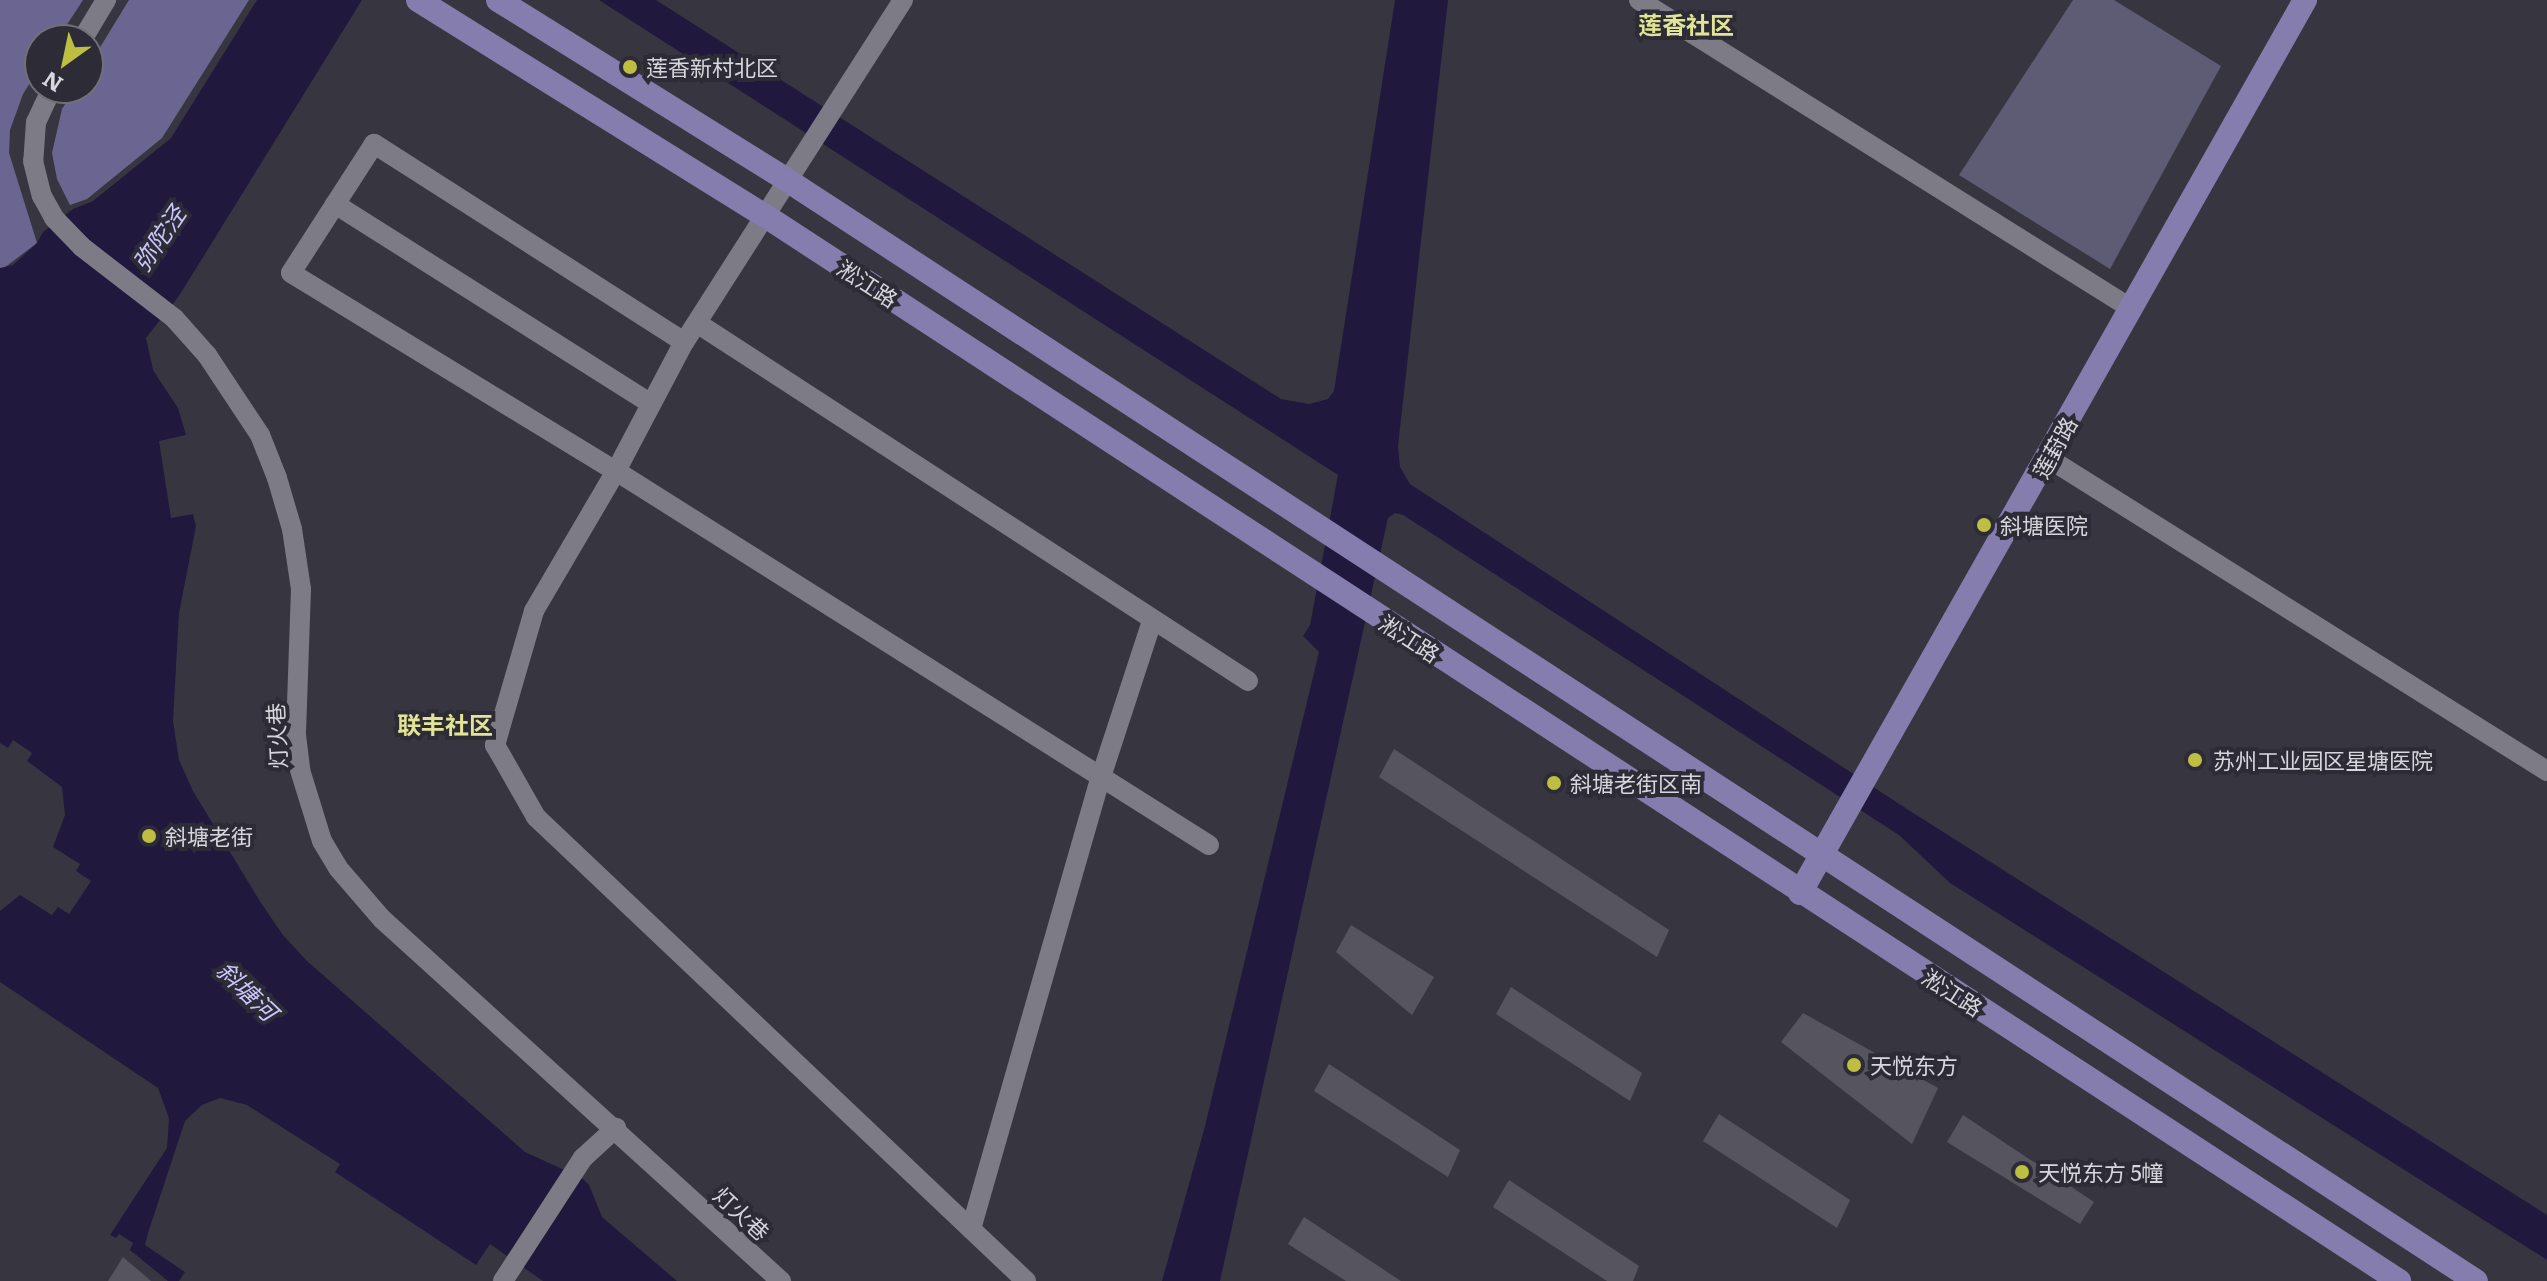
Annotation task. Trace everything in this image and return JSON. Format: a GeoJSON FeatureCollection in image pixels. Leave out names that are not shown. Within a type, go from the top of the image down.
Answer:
{"type":"FeatureCollection","features":[{"type":"Feature","properties":{"kind":"main road","name":"淞江路"},"geometry":{"type":"LineString","coordinates":[[418,0],[764,215],[2399,1281]]}},
{"type":"Feature","properties":{"kind":"main road","name":"淞江路"},"geometry":{"type":"LineString","coordinates":[[498,0],[787,180],[2476,1281]]}},
{"type":"Feature","properties":{"kind":"main road","name":"莲葑路"},"geometry":{"type":"LineString","coordinates":[[1800,893],[2305,0]]}},
{"type":"Feature","properties":{"kind":"street"},"geometry":{"type":"LineString","coordinates":[[92,24],[106,0]]}},
{"type":"Feature","properties":{"kind":"street"},"geometry":{"type":"LineString","coordinates":[[903,0],[684,342],[616,471],[534,611],[495,745],[536,817],[1026,1281]]}},
{"type":"Feature","properties":{"kind":"street"},"geometry":{"type":"LineString","coordinates":[[1639,0],[2132,309]]}},
{"type":"Feature","properties":{"kind":"street","name":"灯火巷"},"geometry":{"type":"LineString","coordinates":[[44,104],[36,122],[33,161],[42,196],[54,218],[82,247],[174,318],[234,392],[260,435],[277,478],[292,529],[301,589],[296,735],[300,770],[322,841],[356,891],[382,919],[616,1128],[781,1281]]}},
{"type":"Feature","properties":{"kind":"street"},"geometry":{"type":"LineString","coordinates":[[684,342],[374,144],[291,273],[616,471],[1209,845]]}},
{"type":"Feature","properties":{"kind":"street"},"geometry":{"type":"LineString","coordinates":[[335,204],[651,404]]}},
{"type":"Feature","properties":{"kind":"street"},"geometry":{"type":"LineString","coordinates":[[697,323],[1248,681]]}},
{"type":"Feature","properties":{"kind":"street"},"geometry":{"type":"LineString","coordinates":[[2048,458],[2547,771]]}},
{"type":"Feature","properties":{"kind":"street"},"geometry":{"type":"LineString","coordinates":[[971,1229],[1101,777],[1152,621]]}},
{"type":"Feature","properties":{"kind":"street"},"geometry":{"type":"LineString","coordinates":[[506,1276],[583,1158],[616,1128]]}},
{"type":"Feature","properties":{"kind":"shaded area"},"geometry":{"type":"Polygon","coordinates":[[[0,0],[83,0],[67,24],[24,24],[24,92],[10,130],[9,153],[37,243],[0,268],[0,0]]]}},
{"type":"Feature","properties":{"kind":"shaded area"},"geometry":{"type":"Polygon","coordinates":[[[129,0],[249,0],[162,138],[87,199],[70,205],[57,179],[52,153],[65,104],[104,104],[104,41],[129,0]]]}},
{"type":"Feature","properties":{"kind":"shaded area"},"geometry":{"type":"Polygon","coordinates":[[[2073,0],[2114,0],[2221,66],[2110,269],[1959,175],[2073,0]]]}},
{"type":"Feature","properties":{"kind":"water"},"geometry":{"type":"Polygon","coordinates":[[[257,0],[362,0],[179,296],[146,338],[153,370],[178,408],[186,435],[159,441],[171,518],[193,514],[196,526],[179,613],[173,721],[179,760],[193,791],[261,903],[283,935],[307,961],[525,1152],[582,1178],[589,1185],[602,1217],[677,1281],[543,1281],[490,1244],[476,1265],[335,1172],[340,1164],[247,1105],[220,1098],[202,1105],[185,1121],[148,1233],[145,1245],[185,1272],[179,1281],[168,1281],[130,1250],[133,1243],[119,1234],[116,1238],[110,1235],[167,1148],[169,1118],[158,1088],[0,982],[0,911],[20,895],[52,915],[58,907],[69,914],[91,881],[76,871],[80,864],[53,847],[65,815],[62,787],[27,761],[32,753],[13,740],[8,748],[0,743],[0,268],[13,265],[37,243],[43,232],[73,209],[93,201],[171,138],[257,0]]]}},
{"type":"Feature","properties":{"kind":"water"},"geometry":{"type":"Polygon","coordinates":[[[599,0],[656,0],[1281,399],[1309,404],[1328,399],[1334,391],[1395,0],[1448,0],[1398,446],[1400,467],[1410,484],[1907,809],[2547,1215],[2547,1260],[1950,883],[1899,835],[1403,515],[1395,513],[1388,518],[1220,1281],[1162,1281],[1204,1130],[1319,652],[1303,636],[1310,625],[1338,475],[599,0]]]}},
{"type":"Feature","properties":{"kind":"building"},"geometry":{"type":"Polygon","coordinates":[[[1394,749],[1669,930],[1657,957],[1379,777],[1394,749]]]}},
{"type":"Feature","properties":{"kind":"building"},"geometry":{"type":"Polygon","coordinates":[[[1351,925],[1434,977],[1412,1015],[1336,952],[1351,925]]]}},
{"type":"Feature","properties":{"kind":"building"},"geometry":{"type":"Polygon","coordinates":[[[1511,987],[1642,1073],[1630,1101],[1496,1014],[1511,987]]]}},
{"type":"Feature","properties":{"kind":"building","name":"天悦东方"},"geometry":{"type":"Polygon","coordinates":[[[1803,1013],[1938,1088],[1912,1144],[1781,1042],[1803,1013]]]}},
{"type":"Feature","properties":{"kind":"building"},"geometry":{"type":"Polygon","coordinates":[[[1329,1064],[1460,1150],[1448,1177],[1314,1091],[1329,1064]]]}},
{"type":"Feature","properties":{"kind":"building"},"geometry":{"type":"Polygon","coordinates":[[[1719,1114],[1850,1200],[1837,1228],[1703,1141],[1719,1114]]]}},
{"type":"Feature","properties":{"kind":"building","name":"天悦东方 5幢"},"geometry":{"type":"Polygon","coordinates":[[[1963,1115],[2094,1202],[2080,1224],[1947,1142],[1963,1115]]]}},
{"type":"Feature","properties":{"kind":"building"},"geometry":{"type":"Polygon","coordinates":[[[1509,1180],[1639,1266],[1633,1281],[1607,1281],[1493,1207],[1509,1180]]]}},
{"type":"Feature","properties":{"kind":"building"},"geometry":{"type":"Polygon","coordinates":[[[1304,1217],[1401,1281],[1346,1281],[1288,1244],[1304,1217]]]}},
{"type":"Feature","properties":{"kind":"building"},"geometry":{"type":"Polygon","coordinates":[[[123,1257],[151,1281],[108,1281],[123,1257]]]}},
{"type":"Feature","properties":{"kind":"place","name":"莲香新村北区"},"geometry":{"type":"Point","coordinates":[630,67]}},
{"type":"Feature","properties":{"kind":"place","name":"斜塘医院"},"geometry":{"type":"Point","coordinates":[1984,525]}},
{"type":"Feature","properties":{"kind":"place","name":"苏州工业园区星塘医院"},"geometry":{"type":"Point","coordinates":[2195,760]}},
{"type":"Feature","properties":{"kind":"place","name":"斜塘老街区南"},"geometry":{"type":"Point","coordinates":[1554,783]}},
{"type":"Feature","properties":{"kind":"place","name":"斜塘老街"},"geometry":{"type":"Point","coordinates":[149,836]}},
{"type":"Feature","properties":{"kind":"place","name":"天悦东方"},"geometry":{"type":"Point","coordinates":[1854,1065]}},
{"type":"Feature","properties":{"kind":"place","name":"天悦东方 5幢"},"geometry":{"type":"Point","coordinates":[2022,1172]}},
{"type":"Feature","properties":{"kind":"district","name":"莲香社区"},"geometry":{"type":"Point","coordinates":[1686,24]}},
{"type":"Feature","properties":{"kind":"district","name":"联丰社区"},"geometry":{"type":"Point","coordinates":[445,724]}},
{"type":"Feature","properties":{"kind":"water label","name":"弥陀泾"},"geometry":{"type":"Point","coordinates":[158,238]}},
{"type":"Feature","properties":{"kind":"water label","name":"斜塘河"},"geometry":{"type":"Point","coordinates":[248,990]}}]}
